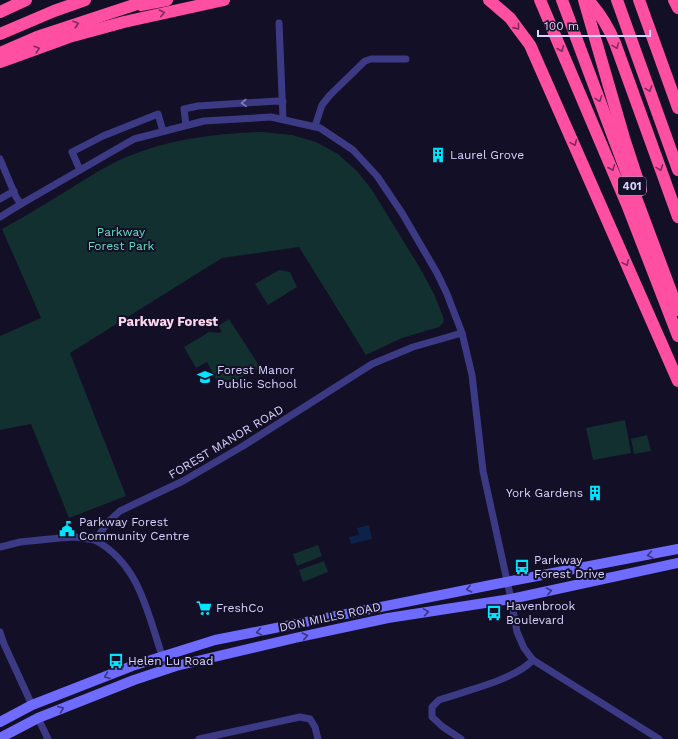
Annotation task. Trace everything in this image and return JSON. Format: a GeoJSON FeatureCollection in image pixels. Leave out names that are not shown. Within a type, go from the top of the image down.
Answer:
{"type":"FeatureCollection","features":[{"type":"Feature","properties":{"kind":"highway"},"geometry":{"type":"LineString","coordinates":[[0,12],[26,0]]}},
{"type":"Feature","properties":{"kind":"highway"},"geometry":{"type":"LineString","coordinates":[[54,11],[74,0]]}},
{"type":"Feature","properties":{"kind":"highway"},"geometry":{"type":"LineString","coordinates":[[0,34],[54,11],[85,0]]}},
{"type":"Feature","properties":{"kind":"highway"},"geometry":{"type":"LineString","coordinates":[[0,53],[37,37],[149,0]]}},
{"type":"Feature","properties":{"kind":"highway"},"geometry":{"type":"LineString","coordinates":[[118,10],[167,0]]}},
{"type":"Feature","properties":{"kind":"highway"},"geometry":{"type":"LineString","coordinates":[[0,62],[69,37],[124,22],[224,0]]}},
{"type":"Feature","properties":{"kind":"highway"},"geometry":{"type":"LineString","coordinates":[[490,0],[510,18],[530,45],[678,381]]}},
{"type":"Feature","properties":{"kind":"highway"},"geometry":{"type":"LineString","coordinates":[[540,0],[625,200],[678,336]]}},
{"type":"Feature","properties":{"kind":"highway","name":"401"},"geometry":{"type":"LineString","coordinates":[[562,0],[678,310]]}},
{"type":"Feature","properties":{"kind":"highway"},"geometry":{"type":"LineString","coordinates":[[584,0],[624,138],[678,306]]}},
{"type":"Feature","properties":{"kind":"highway"},"geometry":{"type":"LineString","coordinates":[[588,0],[598,12],[615,42],[678,217]]}},
{"type":"Feature","properties":{"kind":"highway"},"geometry":{"type":"LineString","coordinates":[[617,0],[678,170]]}},
{"type":"Feature","properties":{"kind":"highway"},"geometry":{"type":"LineString","coordinates":[[639,0],[678,108]]}},
{"type":"Feature","properties":{"kind":"highway"},"geometry":{"type":"LineString","coordinates":[[674,0],[678,8]]}},
{"type":"Feature","properties":{"kind":"main road","name":"DON MILLS ROAD"},"geometry":{"type":"LineString","coordinates":[[0,722],[32,705],[132,666],[215,640],[507,581],[678,549]]}},
{"type":"Feature","properties":{"kind":"main road","name":"DON MILLS ROAD"},"geometry":{"type":"LineString","coordinates":[[0,738],[38,718],[134,680],[218,655],[388,618],[511,599],[678,563]]}},
{"type":"Feature","properties":{"kind":"street"},"geometry":{"type":"LineString","coordinates":[[279,23],[283,119]]}},
{"type":"Feature","properties":{"kind":"street"},"geometry":{"type":"LineString","coordinates":[[315,126],[322,105],[330,95],[366,61],[371,59],[406,59]]}},
{"type":"Feature","properties":{"kind":"street"},"geometry":{"type":"LineString","coordinates":[[186,125],[184,109],[198,106],[277,101],[283,102]]}},
{"type":"Feature","properties":{"kind":"street"},"geometry":{"type":"LineString","coordinates":[[80,170],[72,152],[103,136],[158,114],[163,131]]}},
{"type":"Feature","properties":{"kind":"street"},"geometry":{"type":"LineString","coordinates":[[0,217],[134,139],[204,121],[271,117],[283,119],[320,128],[354,150],[376,176],[402,213],[421,245],[447,294],[462,333],[472,375],[483,471],[517,632],[524,648],[533,660],[659,739]]}},
{"type":"Feature","properties":{"kind":"street"},"geometry":{"type":"LineString","coordinates":[[0,158],[21,204]]}},
{"type":"Feature","properties":{"kind":"street"},"geometry":{"type":"LineString","coordinates":[[0,199],[14,191]]}},
{"type":"Feature","properties":{"kind":"street","name":"FOREST MANOR ROAD"},"geometry":{"type":"LineString","coordinates":[[95,540],[108,521],[120,511],[140,503],[183,481],[243,446],[372,364],[413,347],[462,333]]}},
{"type":"Feature","properties":{"kind":"street"},"geometry":{"type":"LineString","coordinates":[[0,547],[20,542],[75,537],[95,540],[101,543],[118,558],[132,574],[145,601],[167,669]]}},
{"type":"Feature","properties":{"kind":"street"},"geometry":{"type":"LineString","coordinates":[[0,632],[32,705]]}},
{"type":"Feature","properties":{"kind":"street"},"geometry":{"type":"LineString","coordinates":[[462,739],[442,727],[432,717],[432,707],[439,700],[510,676],[526,667],[533,660]]}},
{"type":"Feature","properties":{"kind":"street"},"geometry":{"type":"LineString","coordinates":[[199,739],[300,717],[310,719],[315,727],[318,739]]}},
{"type":"Feature","properties":{"kind":"street"},"geometry":{"type":"LineString","coordinates":[[38,718],[48,739]]}},
{"type":"Feature","properties":{"kind":"green space","name":"Parkway Forest Park"},"geometry":{"type":"Polygon","coordinates":[[[261,132],[292,135],[316,142],[338,154],[357,171],[372,190],[420,268],[434,294],[444,319],[443,323],[439,327],[402,338],[366,355],[299,247],[222,258],[70,353],[126,496],[69,518],[31,424],[0,430],[0,336],[41,318],[2,229],[106,167],[142,151],[175,141],[192,138],[261,132]]]}},
{"type":"Feature","properties":{"kind":"green space"},"geometry":{"type":"Polygon","coordinates":[[[279,270],[290,272],[297,287],[268,305],[255,284],[279,270]]]}},
{"type":"Feature","properties":{"kind":"green space"},"geometry":{"type":"Polygon","coordinates":[[[229,319],[260,367],[221,389],[207,362],[196,368],[184,347],[209,332],[222,332],[218,326],[229,319]]]}},
{"type":"Feature","properties":{"kind":"green space"},"geometry":{"type":"Polygon","coordinates":[[[625,420],[631,453],[593,460],[586,428],[625,420]]]}},
{"type":"Feature","properties":{"kind":"green space"},"geometry":{"type":"Polygon","coordinates":[[[647,435],[651,451],[634,454],[631,439],[647,435]]]}},
{"type":"Feature","properties":{"kind":"green space"},"geometry":{"type":"Polygon","coordinates":[[[318,545],[322,556],[297,566],[293,554],[318,545]]]}},
{"type":"Feature","properties":{"kind":"green space"},"geometry":{"type":"Polygon","coordinates":[[[324,561],[328,572],[303,582],[299,570],[324,561]]]}},
{"type":"Feature","properties":{"kind":"water"},"geometry":{"type":"Polygon","coordinates":[[[369,525],[372,539],[351,544],[349,537],[359,535],[357,528],[369,525]]]}},
{"type":"Feature","properties":{"kind":"place","name":"Laurel Grove"},"geometry":{"type":"Point","coordinates":[438,155]}},
{"type":"Feature","properties":{"kind":"place","name":"Forest Manor Public School"},"geometry":{"type":"Point","coordinates":[205,377]}},
{"type":"Feature","properties":{"kind":"place","name":"York Gardens"},"geometry":{"type":"Point","coordinates":[595,493]}},
{"type":"Feature","properties":{"kind":"place","name":"Parkway Forest Community Centre"},"geometry":{"type":"Point","coordinates":[67,529]}},
{"type":"Feature","properties":{"kind":"place","name":"Parkway Forest Drive"},"geometry":{"type":"Point","coordinates":[522,567]}},
{"type":"Feature","properties":{"kind":"place","name":"FreshCo"},"geometry":{"type":"Point","coordinates":[204,608]}},
{"type":"Feature","properties":{"kind":"place","name":"Havenbrook Boulevard"},"geometry":{"type":"Point","coordinates":[494,613]}},
{"type":"Feature","properties":{"kind":"place","name":"Helen Lu Road"},"geometry":{"type":"Point","coordinates":[116,661]}},
{"type":"Feature","properties":{"kind":"district","name":"Parkway Forest"},"geometry":{"type":"Point","coordinates":[168,321]}}]}
